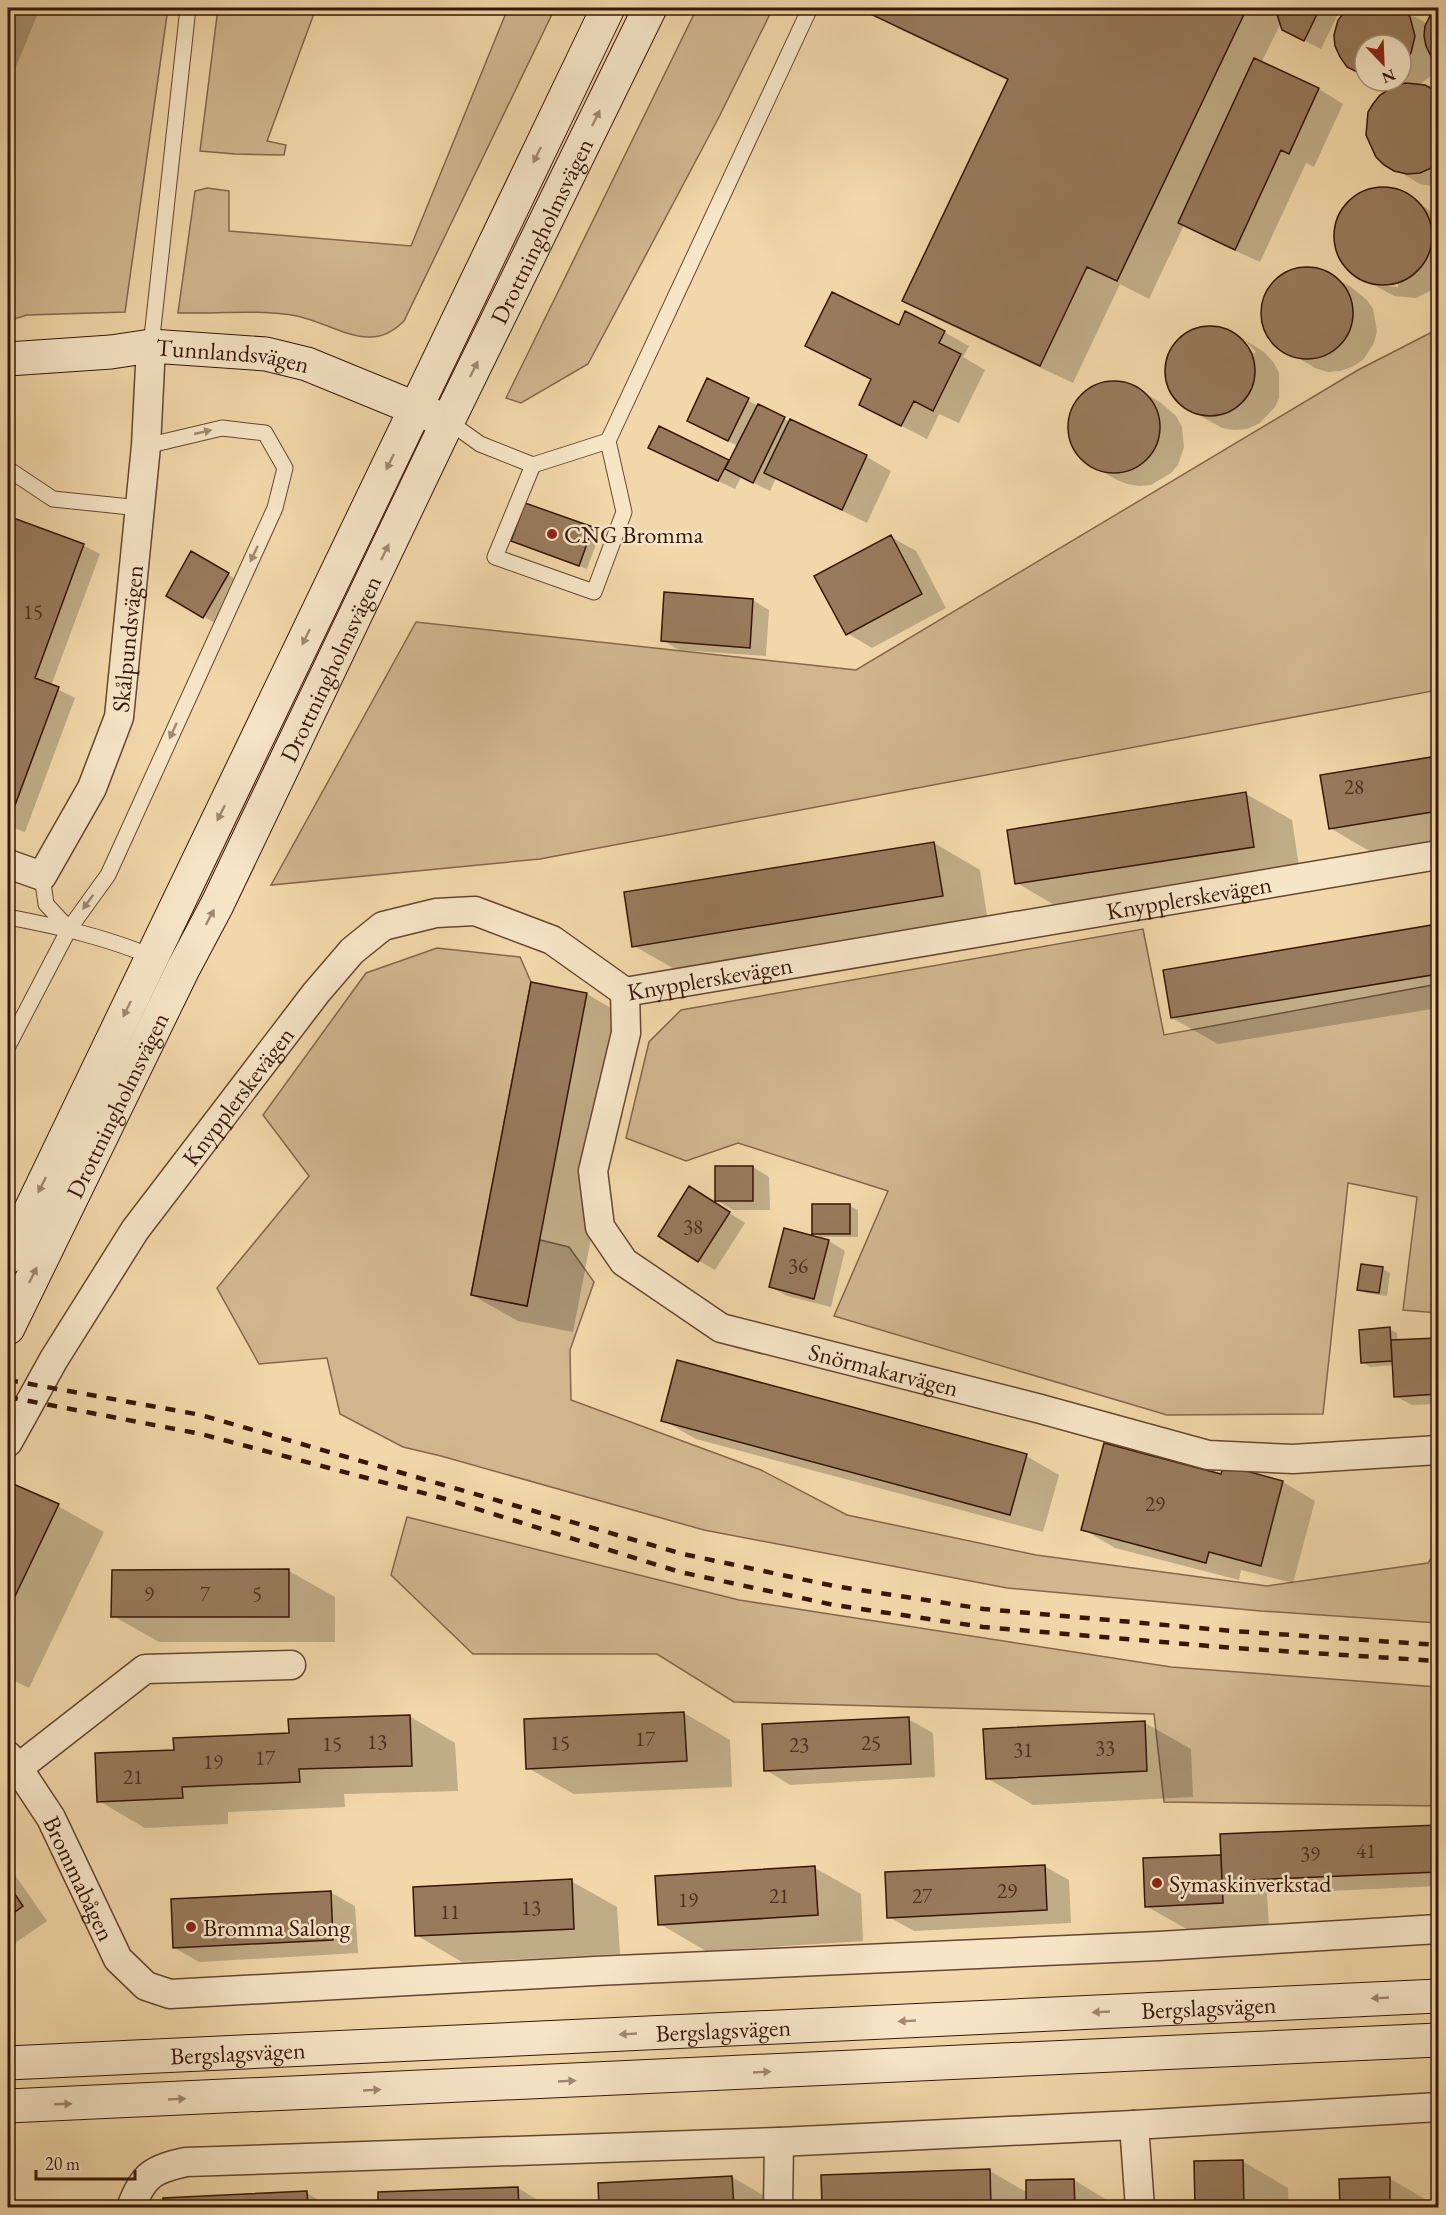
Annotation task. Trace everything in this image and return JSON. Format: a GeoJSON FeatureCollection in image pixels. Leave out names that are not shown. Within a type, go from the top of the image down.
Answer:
{"type":"FeatureCollection","features":[{"type":"Feature","properties":{"kind":"main road","name":"Drottningholmsvägen"},"geometry":{"type":"LineString","coordinates":[[8,1257],[608,8]]}},
{"type":"Feature","properties":{"kind":"main road","name":"Drottningholmsvägen"},"geometry":{"type":"LineString","coordinates":[[8,1328],[183,969],[217,905],[448,422],[650,8]]}},
{"type":"Feature","properties":{"kind":"main road","name":"Tunnlandsvägen"},"geometry":{"type":"LineString","coordinates":[[8,359],[111,352],[151,346],[266,354],[307,364],[448,422]]}},
{"type":"Feature","properties":{"kind":"main road","name":"Bergslagsvägen"},"geometry":{"type":"LineString","coordinates":[[8,2063],[1438,1996]]}},
{"type":"Feature","properties":{"kind":"main road","name":"Bergslagsvägen"},"geometry":{"type":"LineString","coordinates":[[8,2106],[1438,2040]]}},
{"type":"Feature","properties":{"kind":"street","name":"Skålpundsvägen"},"geometry":{"type":"LineString","coordinates":[[42,876],[92,788],[119,717],[146,446],[151,346]]}},
{"type":"Feature","properties":{"kind":"street","name":"Knypplerskevägen"},"geometry":{"type":"LineString","coordinates":[[8,1442],[54,1359],[135,1230],[316,993],[351,951],[383,926],[436,913],[475,911],[552,940],[625,992],[1438,855]]}},
{"type":"Feature","properties":{"kind":"street"},"geometry":{"type":"LineString","coordinates":[[8,864],[42,876]]}},
{"type":"Feature","properties":{"kind":"street","name":"Snörmakarvägen"},"geometry":{"type":"LineString","coordinates":[[625,992],[626,1033],[594,1171],[600,1227],[624,1262],[721,1328],[1036,1408],[1208,1455],[1293,1459],[1438,1450]]}},
{"type":"Feature","properties":{"kind":"street","name":"Brommabågen"},"geometry":{"type":"LineString","coordinates":[[291,1665],[146,1669],[13,1762],[51,1818],[118,1959],[146,1986],[170,1994],[595,1971],[1159,1946],[1438,1929]]}},
{"type":"Feature","properties":{"kind":"street"},"geometry":{"type":"LineString","coordinates":[[131,2208],[147,2176],[165,2167],[186,2162],[779,2142],[1134,2125],[1438,2107]]}},
{"type":"Feature","properties":{"kind":"street"},"geometry":{"type":"LineString","coordinates":[[1134,2125],[1140,2208]]}},
{"type":"Feature","properties":{"kind":"street"},"geometry":{"type":"LineString","coordinates":[[778,2208],[779,2142]]}},
{"type":"Feature","properties":{"kind":"lane"},"geometry":{"type":"LineString","coordinates":[[151,346],[188,8]]}},
{"type":"Feature","properties":{"kind":"lane"},"geometry":{"type":"LineString","coordinates":[[533,465],[495,557],[594,592],[624,512],[608,441],[810,8]]}},
{"type":"Feature","properties":{"kind":"lane"},"geometry":{"type":"LineString","coordinates":[[448,422],[480,444],[533,465],[608,441]]}},
{"type":"Feature","properties":{"kind":"lane"},"geometry":{"type":"LineString","coordinates":[[8,1046],[69,929],[108,875],[275,508],[285,468],[265,433],[222,428],[146,446]]}},
{"type":"Feature","properties":{"kind":"lane"},"geometry":{"type":"LineString","coordinates":[[8,470],[52,500],[140,508]]}},
{"type":"Feature","properties":{"kind":"lane"},"geometry":{"type":"LineString","coordinates":[[42,876],[46,904],[69,929]]}},
{"type":"Feature","properties":{"kind":"lane"},"geometry":{"type":"LineString","coordinates":[[8,917],[69,929],[125,945],[183,969]]}},
{"type":"Feature","properties":{"kind":"shaded area"},"geometry":{"type":"Polygon","coordinates":[[[8,8],[168,8],[125,312],[27,315],[8,321],[8,8]]]}},
{"type":"Feature","properties":{"kind":"shaded area"},"geometry":{"type":"Polygon","coordinates":[[[218,8],[316,8],[267,141],[286,145],[284,155],[200,151],[218,8]]]}},
{"type":"Feature","properties":{"kind":"shaded area"},"geometry":{"type":"Polygon","coordinates":[[[508,8],[555,8],[404,321],[400,325],[383,335],[368,337],[350,334],[306,318],[283,314],[178,313],[195,191],[207,188],[229,191],[229,231],[411,246],[508,8]]]}},
{"type":"Feature","properties":{"kind":"shaded area"},"geometry":{"type":"Polygon","coordinates":[[[697,8],[773,8],[719,117],[588,364],[521,403],[506,398],[697,8]]]}},
{"type":"Feature","properties":{"kind":"shaded area"},"geometry":{"type":"Polygon","coordinates":[[[1438,329],[1438,690],[540,859],[271,885],[416,622],[856,670],[1358,370],[1438,329]]]}},
{"type":"Feature","properties":{"kind":"shaded area"},"geometry":{"type":"Polygon","coordinates":[[[1143,929],[1164,1035],[1438,984],[1438,1313],[1403,1310],[1417,1197],[1348,1183],[1323,1414],[1167,1415],[834,1316],[888,1191],[738,1143],[686,1161],[626,1138],[649,1042],[681,1010],[1143,929]]]}},
{"type":"Feature","properties":{"kind":"shaded area"},"geometry":{"type":"Polygon","coordinates":[[[437,948],[520,957],[531,982],[471,1295],[527,1306],[540,1240],[569,1247],[594,1282],[570,1350],[571,1400],[761,1470],[847,1515],[1036,1555],[1267,1586],[1428,1563],[1438,1548],[1438,1623],[1261,1611],[1007,1588],[704,1530],[403,1447],[340,1414],[327,1358],[259,1364],[217,1288],[309,1176],[263,1115],[366,973],[437,948]]]}},
{"type":"Feature","properties":{"kind":"shaded area"},"geometry":{"type":"Polygon","coordinates":[[[407,1517],[739,1600],[1171,1667],[1438,1687],[1438,1806],[1164,1802],[1154,1714],[734,1702],[657,1654],[473,1654],[391,1575],[407,1517]]]}},
{"type":"Feature","properties":{"kind":"building"},"geometry":{"type":"Polygon","coordinates":[[[866,8],[1247,8],[1117,281],[1087,267],[1040,366],[902,301],[1008,79],[864,11],[866,8]]]}},
{"type":"Feature","properties":{"kind":"building"},"geometry":{"type":"Polygon","coordinates":[[[1275,8],[1320,8],[1304,41],[1282,30],[1275,8]]]}},
{"type":"Feature","properties":{"kind":"building"},"geometry":{"type":"Polygon","coordinates":[[[1348,8],[1402,8],[1410,17],[1415,36],[1413,44],[1413,33],[1353,33],[1353,70],[1347,67],[1335,46],[1334,35],[1338,20],[1348,8]]]}},
{"type":"Feature","properties":{"kind":"building"},"geometry":{"type":"Polygon","coordinates":[[[1438,8],[1438,63],[1431,56],[1424,36],[1425,26],[1430,16],[1438,8]]]}},
{"type":"Feature","properties":{"kind":"building"},"geometry":{"type":"Polygon","coordinates":[[[1254,58],[1319,88],[1289,154],[1281,150],[1235,250],[1178,223],[1254,58]]]}},
{"type":"Feature","properties":{"kind":"building"},"geometry":{"type":"Polygon","coordinates":[[[1413,84],[1425,85],[1438,92],[1438,165],[1420,173],[1407,174],[1394,171],[1376,157],[1366,135],[1368,112],[1383,93],[1413,93],[1413,84]]]}},
{"type":"Feature","properties":{"kind":"building"},"geometry":{"type":"Polygon","coordinates":[[[1383,187],[1402,191],[1417,202],[1428,217],[1432,236],[1428,255],[1417,270],[1402,281],[1383,285],[1364,281],[1349,270],[1338,255],[1334,236],[1338,217],[1349,202],[1364,191],[1383,187]]]}},
{"type":"Feature","properties":{"kind":"building"},"geometry":{"type":"Polygon","coordinates":[[[1307,267],[1324,271],[1339,281],[1349,296],[1353,313],[1349,330],[1339,345],[1324,355],[1307,359],[1290,355],[1275,345],[1265,330],[1261,313],[1265,296],[1275,281],[1290,271],[1307,267]]]}},
{"type":"Feature","properties":{"kind":"building"},"geometry":{"type":"Polygon","coordinates":[[[832,292],[899,325],[905,311],[945,331],[939,343],[961,354],[933,411],[914,401],[901,426],[859,405],[871,379],[805,346],[832,292]]]}},
{"type":"Feature","properties":{"kind":"building"},"geometry":{"type":"Polygon","coordinates":[[[1210,326],[1227,329],[1242,339],[1252,354],[1255,371],[1252,388],[1242,403],[1227,413],[1210,416],[1193,413],[1178,403],[1168,388],[1165,371],[1168,354],[1178,339],[1193,329],[1210,326]]]}},
{"type":"Feature","properties":{"kind":"building"},"geometry":{"type":"Polygon","coordinates":[[[707,378],[749,398],[728,441],[687,421],[707,378]]]}},
{"type":"Feature","properties":{"kind":"building"},"geometry":{"type":"Polygon","coordinates":[[[1114,381],[1131,385],[1146,395],[1156,410],[1160,427],[1156,444],[1146,459],[1131,469],[1114,473],[1097,469],[1082,459],[1072,444],[1068,427],[1072,410],[1082,395],[1097,385],[1114,381]]]}},
{"type":"Feature","properties":{"kind":"building"},"geometry":{"type":"Polygon","coordinates":[[[758,404],[785,417],[753,483],[725,469],[758,404]]]}},
{"type":"Feature","properties":{"kind":"building"},"geometry":{"type":"Polygon","coordinates":[[[790,419],[867,455],[842,510],[764,473],[790,419]]]}},
{"type":"Feature","properties":{"kind":"building"},"geometry":{"type":"Polygon","coordinates":[[[659,426],[729,460],[718,481],[648,448],[659,426]]]}},
{"type":"Feature","properties":{"kind":"building","name":"CNG Bromma"},"geometry":{"type":"Polygon","coordinates":[[[525,503],[593,527],[579,566],[511,541],[525,503]]]}},
{"type":"Feature","properties":{"kind":"building"},"geometry":{"type":"Polygon","coordinates":[[[8,516],[84,544],[35,678],[59,687],[8,824],[8,516]]]}},
{"type":"Feature","properties":{"kind":"building"},"geometry":{"type":"Polygon","coordinates":[[[891,535],[922,594],[846,635],[814,576],[891,535]]]}},
{"type":"Feature","properties":{"kind":"building"},"geometry":{"type":"Polygon","coordinates":[[[191,551],[229,573],[203,618],[166,596],[191,551]]]}},
{"type":"Feature","properties":{"kind":"building"},"geometry":{"type":"Polygon","coordinates":[[[664,592],[753,599],[750,648],[661,641],[664,592]]]}},
{"type":"Feature","properties":{"kind":"building"},"geometry":{"type":"Polygon","coordinates":[[[1438,756],[1438,811],[1329,829],[1320,775],[1438,756]]]}},
{"type":"Feature","properties":{"kind":"building"},"geometry":{"type":"Polygon","coordinates":[[[1246,792],[1254,847],[1015,884],[1007,830],[1246,792]]]}},
{"type":"Feature","properties":{"kind":"building"},"geometry":{"type":"Polygon","coordinates":[[[934,842],[943,896],[632,947],[624,892],[934,842]]]}},
{"type":"Feature","properties":{"kind":"building"},"geometry":{"type":"Polygon","coordinates":[[[1438,924],[1438,974],[1171,1018],[1163,970],[1438,924]]]}},
{"type":"Feature","properties":{"kind":"building"},"geometry":{"type":"Polygon","coordinates":[[[531,982],[587,993],[527,1306],[471,1295],[531,982]]]}},
{"type":"Feature","properties":{"kind":"building"},"geometry":{"type":"Polygon","coordinates":[[[715,1166],[753,1166],[753,1201],[715,1201],[715,1166]]]}},
{"type":"Feature","properties":{"kind":"building"},"geometry":{"type":"Polygon","coordinates":[[[689,1186],[730,1212],[698,1262],[658,1236],[689,1186]]]}},
{"type":"Feature","properties":{"kind":"building"},"geometry":{"type":"Polygon","coordinates":[[[812,1204],[850,1204],[850,1234],[812,1234],[812,1204]]]}},
{"type":"Feature","properties":{"kind":"building"},"geometry":{"type":"Polygon","coordinates":[[[784,1228],[829,1240],[814,1299],[769,1287],[784,1228]]]}},
{"type":"Feature","properties":{"kind":"building"},"geometry":{"type":"Polygon","coordinates":[[[1361,1264],[1383,1267],[1379,1293],[1357,1290],[1361,1264]]]}},
{"type":"Feature","properties":{"kind":"building"},"geometry":{"type":"Polygon","coordinates":[[[1390,1327],[1392,1361],[1361,1363],[1359,1330],[1390,1327]]]}},
{"type":"Feature","properties":{"kind":"building"},"geometry":{"type":"Polygon","coordinates":[[[1437,1338],[1438,1394],[1394,1397],[1391,1340],[1437,1338]]]}},
{"type":"Feature","properties":{"kind":"building"},"geometry":{"type":"Polygon","coordinates":[[[677,1360],[1027,1454],[1010,1515],[661,1421],[677,1360]]]}},
{"type":"Feature","properties":{"kind":"building"},"geometry":{"type":"Polygon","coordinates":[[[1104,1443],[1221,1474],[1224,1465],[1283,1481],[1261,1566],[1209,1552],[1206,1563],[1081,1530],[1104,1443]]]}},
{"type":"Feature","properties":{"kind":"building"},"geometry":{"type":"Polygon","coordinates":[[[11,1483],[59,1504],[8,1611],[8,1490],[11,1483]]]}},
{"type":"Feature","properties":{"kind":"building"},"geometry":{"type":"Polygon","coordinates":[[[289,1569],[289,1617],[111,1617],[112,1570],[289,1569]]]}},
{"type":"Feature","properties":{"kind":"building"},"geometry":{"type":"Polygon","coordinates":[[[684,1712],[687,1761],[526,1769],[524,1719],[684,1712]]]}},
{"type":"Feature","properties":{"kind":"building"},"geometry":{"type":"Polygon","coordinates":[[[410,1715],[412,1766],[299,1769],[300,1782],[182,1787],[183,1798],[97,1802],[95,1753],[174,1750],[173,1738],[289,1733],[288,1719],[410,1715]]]}},
{"type":"Feature","properties":{"kind":"building"},"geometry":{"type":"Polygon","coordinates":[[[909,1717],[911,1764],[764,1771],[762,1724],[909,1717]]]}},
{"type":"Feature","properties":{"kind":"building"},"geometry":{"type":"Polygon","coordinates":[[[1145,1721],[1147,1771],[986,1779],[983,1729],[1145,1721]]]}},
{"type":"Feature","properties":{"kind":"building"},"geometry":{"type":"Polygon","coordinates":[[[1438,1825],[1438,1872],[1222,1881],[1220,1834],[1438,1825]]]}},
{"type":"Feature","properties":{"kind":"building"},"geometry":{"type":"Polygon","coordinates":[[[1221,1855],[1223,1903],[1145,1907],[1143,1858],[1221,1855]]]}},
{"type":"Feature","properties":{"kind":"building"},"geometry":{"type":"Polygon","coordinates":[[[1045,1865],[1047,1910],[887,1918],[885,1872],[1045,1865]]]}},
{"type":"Feature","properties":{"kind":"building"},"geometry":{"type":"Polygon","coordinates":[[[815,1866],[818,1915],[658,1925],[655,1876],[815,1866]]]}},
{"type":"Feature","properties":{"kind":"building"},"geometry":{"type":"Polygon","coordinates":[[[572,1879],[574,1929],[415,1936],[413,1887],[572,1879]]]}},
{"type":"Feature","properties":{"kind":"building"},"geometry":{"type":"Polygon","coordinates":[[[8,1884],[23,1906],[8,1917],[8,1884]]]}},
{"type":"Feature","properties":{"kind":"building"},"geometry":{"type":"Polygon","coordinates":[[[331,1891],[333,1940],[173,1948],[171,1899],[331,1891]]]}},
{"type":"Feature","properties":{"kind":"building"},"geometry":{"type":"Polygon","coordinates":[[[1243,2160],[1244,2208],[1195,2208],[1194,2161],[1243,2160]]]}},
{"type":"Feature","properties":{"kind":"building"},"geometry":{"type":"Polygon","coordinates":[[[990,2169],[991,2208],[822,2208],[821,2175],[990,2169]]]}},
{"type":"Feature","properties":{"kind":"building"},"geometry":{"type":"Polygon","coordinates":[[[732,2176],[734,2208],[599,2208],[598,2183],[732,2176]]]}},
{"type":"Feature","properties":{"kind":"building"},"geometry":{"type":"Polygon","coordinates":[[[1390,2177],[1390,2208],[1340,2208],[1339,2179],[1390,2177]]]}},
{"type":"Feature","properties":{"kind":"building"},"geometry":{"type":"Polygon","coordinates":[[[1074,2179],[1075,2208],[1026,2208],[1026,2180],[1074,2179]]]}},
{"type":"Feature","properties":{"kind":"building"},"geometry":{"type":"Polygon","coordinates":[[[518,2187],[519,2208],[378,2208],[378,2192],[518,2187]]]}},
{"type":"Feature","properties":{"kind":"building"},"geometry":{"type":"Polygon","coordinates":[[[307,2191],[308,2208],[163,2208],[163,2198],[307,2191]]]}},
{"type":"Feature","properties":{"kind":"railway"},"geometry":{"type":"LineString","coordinates":[[8,1380],[201,1415],[683,1554],[834,1586],[984,1609],[1233,1631],[1438,1645]]}},
{"type":"Feature","properties":{"kind":"railway"},"geometry":{"type":"LineString","coordinates":[[8,1397],[201,1434],[442,1498],[680,1572],[834,1605],[983,1627],[1234,1648],[1438,1661]]}},
{"type":"Feature","properties":{"kind":"place","name":"CNG Bromma"},"geometry":{"type":"Point","coordinates":[552,534]}},
{"type":"Feature","properties":{"kind":"place","name":"Symaskinverkstad"},"geometry":{"type":"Point","coordinates":[1157,1883]}},
{"type":"Feature","properties":{"kind":"place","name":"Bromma Salong"},"geometry":{"type":"Point","coordinates":[191,1927]}}]}
